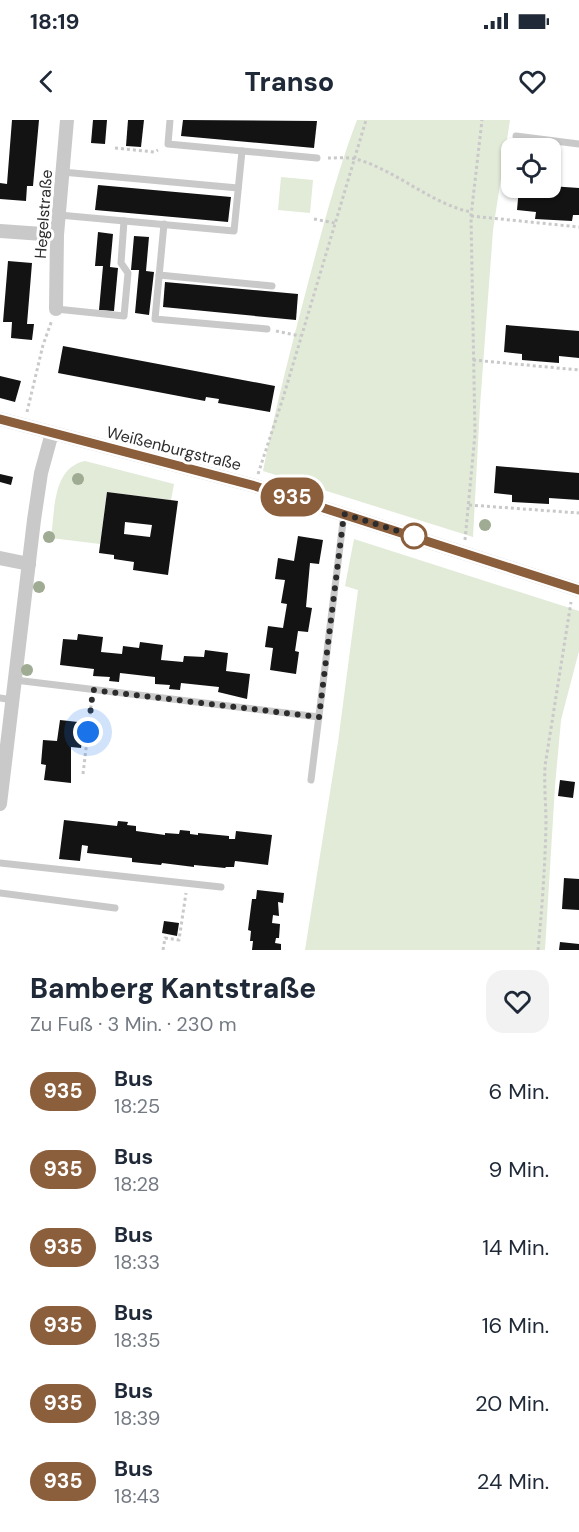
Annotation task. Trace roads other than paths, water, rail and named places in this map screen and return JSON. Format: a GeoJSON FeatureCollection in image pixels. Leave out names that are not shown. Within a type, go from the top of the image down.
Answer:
{"type":"FeatureCollection","features":[{"type":"Feature","properties":{"kind":"street","name":"Hegelstraße"},"geometry":{"type":"LineString","coordinates":[[56,309],[57,235],[67,120]]}},
{"type":"Feature","properties":{"kind":"street"},"geometry":{"type":"LineString","coordinates":[[0,231],[57,235]]}},
{"type":"Feature","properties":{"kind":"street","name":"Weißenburgstraße"},"geometry":{"type":"LineString","coordinates":[[0,419],[255,486],[576,589]]}},
{"type":"Feature","properties":{"kind":"street"},"geometry":{"type":"LineString","coordinates":[[0,804],[6,699],[15,680],[41,472],[52,433]]}},
{"type":"Feature","properties":{"kind":"street"},"geometry":{"type":"LineString","coordinates":[[0,558],[29,564]]}},
{"type":"Feature","properties":{"kind":"lane"},"geometry":{"type":"LineString","coordinates":[[170,120],[168,144],[317,158]]}},
{"type":"Feature","properties":{"kind":"lane"},"geometry":{"type":"LineString","coordinates":[[516,136],[579,144]]}},
{"type":"Feature","properties":{"kind":"lane"},"geometry":{"type":"LineString","coordinates":[[59,215],[234,231],[242,151]]}},
{"type":"Feature","properties":{"kind":"lane"},"geometry":{"type":"LineString","coordinates":[[62,172],[238,188]]}},
{"type":"Feature","properties":{"kind":"lane"},"geometry":{"type":"LineString","coordinates":[[56,309],[124,316],[128,273],[121,263],[124,221]]}},
{"type":"Feature","properties":{"kind":"lane"},"geometry":{"type":"LineString","coordinates":[[164,225],[155,319],[267,329]]}},
{"type":"Feature","properties":{"kind":"lane"},"geometry":{"type":"LineString","coordinates":[[159,275],[272,286]]}},
{"type":"Feature","properties":{"kind":"lane"},"geometry":{"type":"LineString","coordinates":[[311,780],[344,514]]}},
{"type":"Feature","properties":{"kind":"lane"},"geometry":{"type":"LineString","coordinates":[[15,680],[319,717]]}},
{"type":"Feature","properties":{"kind":"lane"},"geometry":{"type":"LineString","coordinates":[[0,863],[220,887]]}},
{"type":"Feature","properties":{"kind":"lane"},"geometry":{"type":"LineString","coordinates":[[0,893],[114,908]]}}]}
